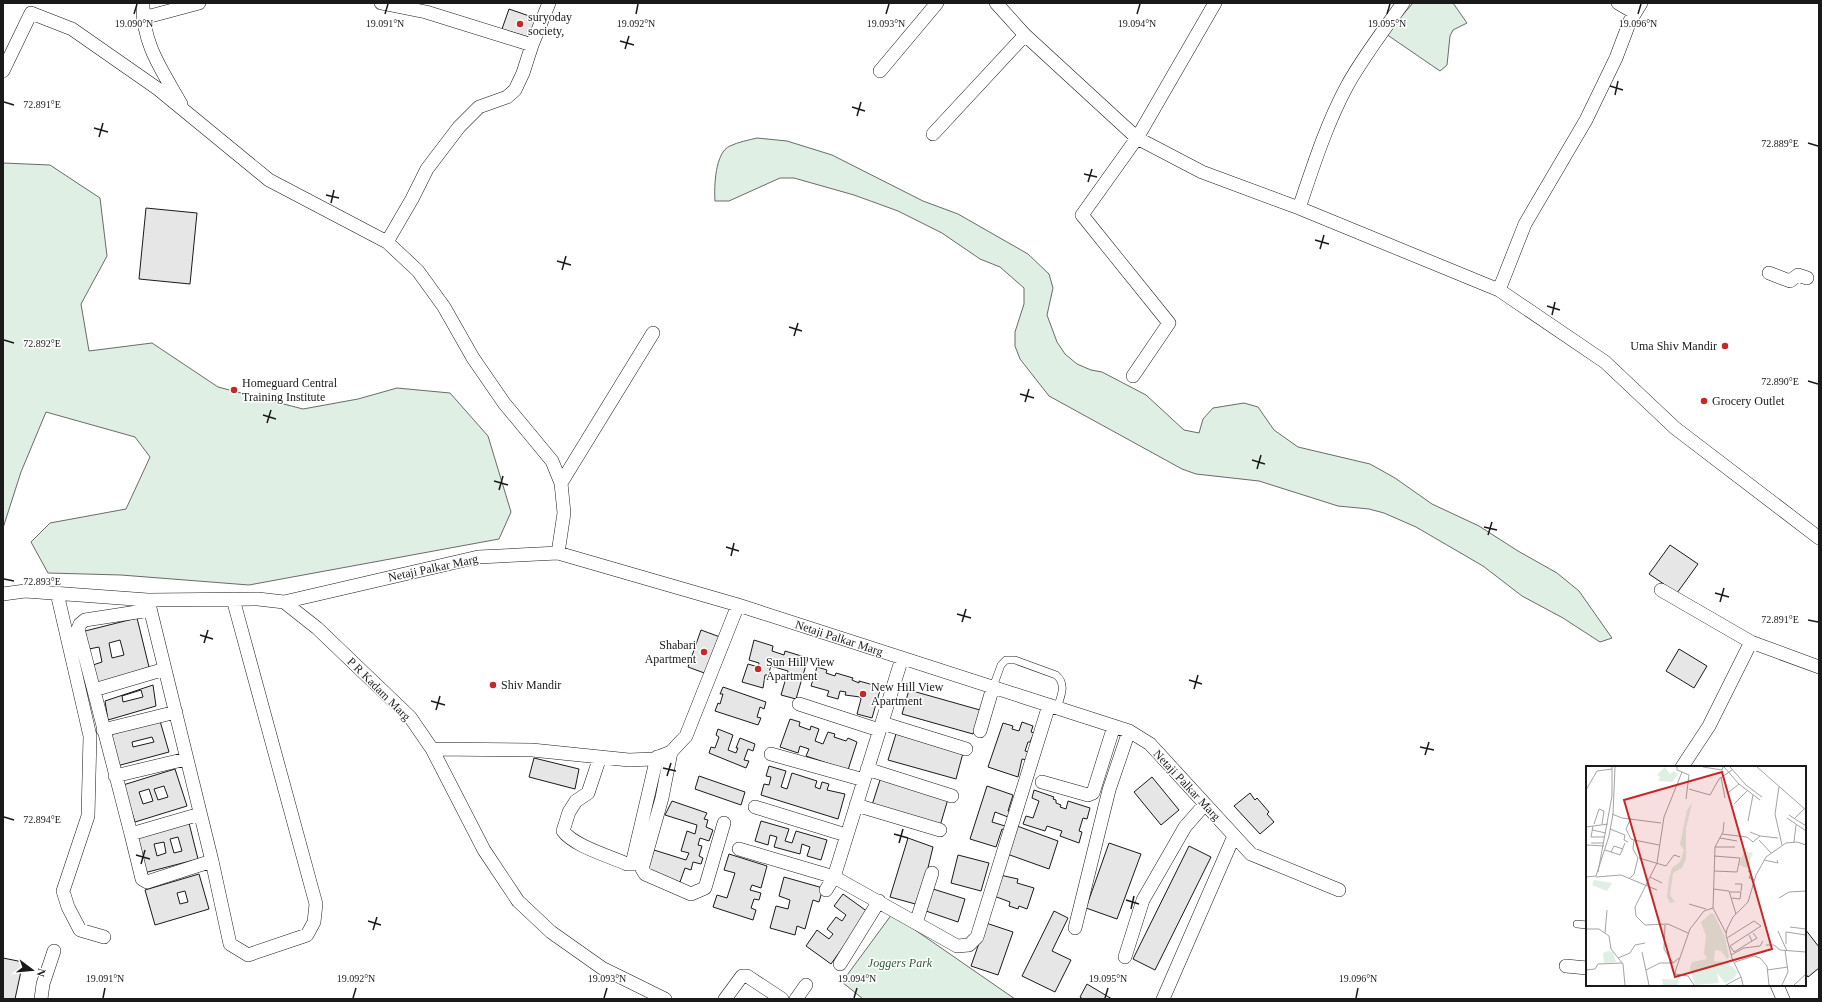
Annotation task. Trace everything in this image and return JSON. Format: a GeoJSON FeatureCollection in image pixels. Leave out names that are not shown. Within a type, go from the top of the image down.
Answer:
{"type":"FeatureCollection","features":[{"type":"Feature","properties":{"kind":"street"},"geometry":{"type":"LineString","coordinates":[[143,3],[143,18],[150,50],[184,111]]}},
{"type":"Feature","properties":{"kind":"street"},"geometry":{"type":"LineString","coordinates":[[143,18],[199,3]]}},
{"type":"Feature","properties":{"kind":"street"},"geometry":{"type":"LineString","coordinates":[[381,3],[426,12],[532,45]]}},
{"type":"Feature","properties":{"kind":"street"},"geometry":{"type":"LineString","coordinates":[[387,242],[412,199],[427,169],[459,127],[479,107],[507,97],[515,90],[523,73],[532,45],[549,3]]}},
{"type":"Feature","properties":{"kind":"street"},"geometry":{"type":"LineString","coordinates":[[880,70],[937,3]]}},
{"type":"Feature","properties":{"kind":"street"},"geometry":{"type":"LineString","coordinates":[[996,3],[1025,35],[1137,138],[1202,172],[1298,208],[1499,290],[1605,362],[1675,428],[1761,496],[1819,538]]}},
{"type":"Feature","properties":{"kind":"street"},"geometry":{"type":"LineString","coordinates":[[1133,376],[1169,323],[1082,215],[1137,138],[1215,3]]}},
{"type":"Feature","properties":{"kind":"street"},"geometry":{"type":"LineString","coordinates":[[1298,208],[1321,143],[1346,87],[1360,64],[1403,3]]}},
{"type":"Feature","properties":{"kind":"street"},"geometry":{"type":"LineString","coordinates":[[1499,290],[1525,224],[1586,120],[1638,8],[1618,3]]}},
{"type":"Feature","properties":{"kind":"street"},"geometry":{"type":"LineString","coordinates":[[3,71],[6,55],[29,8],[72,29],[158,89],[269,180],[387,242],[418,271],[444,307],[473,358],[504,403],[552,461],[561,483],[564,513],[558,553]]}},
{"type":"Feature","properties":{"kind":"street"},"geometry":{"type":"LineString","coordinates":[[933,134],[1025,35]]}},
{"type":"Feature","properties":{"kind":"street"},"geometry":{"type":"LineString","coordinates":[[1769,273],[1790,281],[1798,275],[1807,278]]}},
{"type":"Feature","properties":{"kind":"street"},"geometry":{"type":"LineString","coordinates":[[561,483],[654,333]]}},
{"type":"Feature","properties":{"kind":"street","name":"Netaji Palkar Marg"},"geometry":{"type":"LineString","coordinates":[[284,602],[478,557],[558,553],[738,605],[1129,731],[1150,744],[1251,854],[1339,890]]}},
{"type":"Feature","properties":{"kind":"street"},"geometry":{"type":"LineString","coordinates":[[1661,590],[1751,642],[1819,667]]}},
{"type":"Feature","properties":{"kind":"street"},"geometry":{"type":"LineString","coordinates":[[3,594],[25,591],[57,593],[149,605]]}},
{"type":"Feature","properties":{"kind":"street"},"geometry":{"type":"LineString","coordinates":[[57,593],[90,736],[88,816],[63,891],[68,907],[80,930],[104,937]]}},
{"type":"Feature","properties":{"kind":"street"},"geometry":{"type":"LineString","coordinates":[[149,605],[212,861],[230,944],[248,955],[307,935],[314,922],[316,904],[233,599]]}},
{"type":"Feature","properties":{"kind":"street"},"geometry":{"type":"LineString","coordinates":[[212,861],[147,882],[142,879],[78,629],[80,624],[85,620],[149,605],[233,599],[258,599],[284,602]]}},
{"type":"Feature","properties":{"kind":"street","name":"P R Kadam Marg"},"geometry":{"type":"LineString","coordinates":[[284,602],[317,628],[410,717],[432,749],[484,850],[518,902],[551,932],[602,968],[665,999]]}},
{"type":"Feature","properties":{"kind":"street"},"geometry":{"type":"LineString","coordinates":[[432,749],[532,750],[629,760],[657,758],[670,752],[686,736],[738,605]]}},
{"type":"Feature","properties":{"kind":"street"},"geometry":{"type":"LineString","coordinates":[[1683,766],[1709,726],[1751,642]]}},
{"type":"Feature","properties":{"kind":"street"},"geometry":{"type":"LineString","coordinates":[[826,890],[834,877],[902,658]]}},
{"type":"Feature","properties":{"kind":"street"},"geometry":{"type":"LineString","coordinates":[[94,690],[165,669]]}},
{"type":"Feature","properties":{"kind":"street"},"geometry":{"type":"LineString","coordinates":[[980,732],[993,687]]}},
{"type":"Feature","properties":{"kind":"street"},"geometry":{"type":"LineString","coordinates":[[799,704],[966,749]]}},
{"type":"Feature","properties":{"kind":"street"},"geometry":{"type":"LineString","coordinates":[[739,849],[834,877],[957,946],[969,946],[977,937],[1053,706]]}},
{"type":"Feature","properties":{"kind":"street"},"geometry":{"type":"LineString","coordinates":[[104,730],[176,712]]}},
{"type":"Feature","properties":{"kind":"street"},"geometry":{"type":"LineString","coordinates":[[1042,782],[1088,795],[1093,793],[1114,726]]}},
{"type":"Feature","properties":{"kind":"street"},"geometry":{"type":"LineString","coordinates":[[1074,928],[1109,790],[1129,731]]}},
{"type":"Feature","properties":{"kind":"street"},"geometry":{"type":"LineString","coordinates":[[670,752],[662,798],[642,869],[645,874],[691,894],[705,888],[724,823]]}},
{"type":"Feature","properties":{"kind":"street"},"geometry":{"type":"LineString","coordinates":[[771,754],[952,796]]}},
{"type":"Feature","properties":{"kind":"street"},"geometry":{"type":"LineString","coordinates":[[600,757],[588,793],[576,801],[569,812],[563,831],[576,842],[627,864],[632,864],[657,758]]}},
{"type":"Feature","properties":{"kind":"street"},"geometry":{"type":"LineString","coordinates":[[115,776],[186,759]]}},
{"type":"Feature","properties":{"kind":"street"},"geometry":{"type":"LineString","coordinates":[[1124,957],[1143,900],[1184,827],[1205,804]]}},
{"type":"Feature","properties":{"kind":"street"},"geometry":{"type":"LineString","coordinates":[[856,805],[940,830]]}},
{"type":"Feature","properties":{"kind":"street"},"geometry":{"type":"LineString","coordinates":[[755,807],[846,836]]}},
{"type":"Feature","properties":{"kind":"street"},"geometry":{"type":"LineString","coordinates":[[131,834],[200,814]]}},
{"type":"Feature","properties":{"kind":"street"},"geometry":{"type":"LineString","coordinates":[[1163,999],[1234,836]]}},
{"type":"Feature","properties":{"kind":"street"},"geometry":{"type":"LineString","coordinates":[[916,923],[932,874]]}},
{"type":"Feature","properties":{"kind":"street"},"geometry":{"type":"LineString","coordinates":[[840,964],[879,901]]}},
{"type":"Feature","properties":{"kind":"street"},"geometry":{"type":"LineString","coordinates":[[41,999],[43,984],[54,951]]}},
{"type":"Feature","properties":{"kind":"street"},"geometry":{"type":"LineString","coordinates":[[1566,966],[1586,968]]}},
{"type":"Feature","properties":{"kind":"street"},"geometry":{"type":"LineString","coordinates":[[724,999],[742,976],[747,976],[782,999]]}},
{"type":"Feature","properties":{"kind":"street"},"geometry":{"type":"LineString","coordinates":[[796,999],[806,985]]}},
{"type":"Feature","properties":{"kind":"street"},"geometry":{"type":"LineString","coordinates":[[1776,986],[1783,999]]}},
{"type":"Feature","properties":{"kind":"lane"},"geometry":{"type":"LineString","coordinates":[[993,687],[1001,665],[1006,660],[1015,660],[1056,676],[1060,679],[1063,687],[1053,706]]}},
{"type":"Feature","properties":{"kind":"lane"},"geometry":{"type":"LineString","coordinates":[[1577,924],[1586,925]]}},
{"type":"Feature","properties":{"kind":"green space"},"geometry":{"type":"Polygon","coordinates":[[[1413,3],[1453,3],[1467,23],[1453,30],[1450,36],[1447,65],[1440,71],[1386,34],[1413,3]]]}},
{"type":"Feature","properties":{"kind":"green space"},"geometry":{"type":"Polygon","coordinates":[[[757,138],[787,141],[832,155],[923,201],[958,214],[1028,254],[1049,274],[1053,288],[1047,315],[1057,342],[1065,354],[1077,364],[1091,370],[1102,372],[1146,395],[1184,430],[1199,433],[1203,419],[1213,408],[1244,403],[1258,407],[1274,430],[1298,447],[1370,464],[1395,478],[1432,504],[1479,526],[1518,551],[1557,573],[1579,591],[1612,638],[1600,642],[1563,618],[1522,596],[1483,566],[1416,527],[1384,513],[1369,509],[1338,506],[1259,481],[1196,474],[1182,469],[1049,396],[1020,359],[1015,346],[1015,332],[1024,304],[1024,288],[1000,267],[980,259],[942,233],[898,211],[854,195],[794,178],[780,178],[729,201],[715,201],[716,170],[721,155],[730,146],[757,138]]]}},
{"type":"Feature","properties":{"kind":"green space"},"geometry":{"type":"Polygon","coordinates":[[[3,163],[50,165],[100,198],[107,256],[81,304],[89,351],[152,343],[218,387],[303,409],[358,399],[397,388],[450,393],[488,436],[511,512],[499,539],[249,585],[121,575],[48,573],[31,542],[50,523],[126,509],[150,457],[135,437],[46,412],[21,472],[3,528],[3,163]]]}},
{"type":"Feature","properties":{"kind":"green space","name":"Joggers Park"},"geometry":{"type":"Polygon","coordinates":[[[892,914],[1015,999],[863,999],[842,982],[892,914]]]}},
{"type":"Feature","properties":{"kind":"building","name":"suryoday society,"},"geometry":{"type":"Polygon","coordinates":[[[509,9],[538,19],[531,38],[502,29],[509,9]]]}},
{"type":"Feature","properties":{"kind":"building"},"geometry":{"type":"Polygon","coordinates":[[[146,208],[197,213],[190,284],[139,279],[146,208]]]}},
{"type":"Feature","properties":{"kind":"building"},"geometry":{"type":"Polygon","coordinates":[[[1670,545],[1698,564],[1677,593],[1649,574],[1670,545]]]}},
{"type":"Feature","properties":{"kind":"building"},"geometry":{"type":"Polygon","coordinates":[[[137,618],[149,667],[98,684],[93,665],[102,662],[99,647],[89,649],[85,631],[137,618]],[[120,640],[109,643],[112,658],[124,655],[120,640]]]}},
{"type":"Feature","properties":{"kind":"building","name":"Shabari Apartment"},"geometry":{"type":"Polygon","coordinates":[[[701,630],[720,637],[707,674],[688,667],[701,630]]]}},
{"type":"Feature","properties":{"kind":"building","name":"Sun Hill View Apartment"},"geometry":{"type":"Polygon","coordinates":[[[754,640],[773,646],[772,651],[784,655],[785,651],[808,658],[796,699],[781,695],[788,671],[771,666],[768,675],[765,675],[763,688],[742,682],[748,664],[758,667],[759,663],[749,660],[754,640]]]}},
{"type":"Feature","properties":{"kind":"building"},"geometry":{"type":"Polygon","coordinates":[[[1679,649],[1707,666],[1694,688],[1666,671],[1679,649]]]}},
{"type":"Feature","properties":{"kind":"building","name":"New Hill View Apartment"},"geometry":{"type":"Polygon","coordinates":[[[817,667],[827,670],[826,673],[835,676],[836,673],[853,678],[852,680],[859,683],[859,681],[881,687],[872,718],[857,714],[861,699],[860,697],[845,695],[846,692],[840,691],[838,699],[827,696],[829,691],[811,686],[817,667]]]}},
{"type":"Feature","properties":{"kind":"building"},"geometry":{"type":"Polygon","coordinates":[[[153,685],[156,706],[108,720],[105,701],[153,685]],[[141,690],[122,696],[123,702],[143,697],[141,690]]]}},
{"type":"Feature","properties":{"kind":"building"},"geometry":{"type":"Polygon","coordinates":[[[723,687],[766,702],[764,709],[760,707],[757,717],[761,718],[758,725],[715,711],[718,703],[720,704],[723,694],[720,694],[723,687]]]}},
{"type":"Feature","properties":{"kind":"building"},"geometry":{"type":"Polygon","coordinates":[[[909,690],[980,710],[973,734],[902,714],[909,690]]]}},
{"type":"Feature","properties":{"kind":"building"},"geometry":{"type":"Polygon","coordinates":[[[790,719],[800,722],[799,726],[810,730],[811,726],[819,729],[815,741],[823,744],[828,732],[835,734],[834,737],[846,741],[848,738],[857,742],[848,770],[806,756],[809,749],[800,746],[798,753],[780,747],[790,719]]]}},
{"type":"Feature","properties":{"kind":"building"},"geometry":{"type":"Polygon","coordinates":[[[160,721],[169,752],[117,766],[109,735],[160,721]],[[152,737],[132,742],[133,747],[154,742],[152,737]]]}},
{"type":"Feature","properties":{"kind":"building"},"geometry":{"type":"Polygon","coordinates":[[[1022,722],[1033,726],[1031,732],[1034,733],[1030,742],[1028,742],[1025,751],[1029,752],[1027,760],[1022,759],[1018,777],[988,767],[1003,723],[1013,726],[1012,729],[1019,731],[1022,722]]]}},
{"type":"Feature","properties":{"kind":"building"},"geometry":{"type":"Polygon","coordinates":[[[718,729],[733,735],[728,750],[736,753],[738,748],[736,748],[740,738],[755,744],[753,751],[748,749],[744,760],[749,761],[746,768],[709,753],[711,747],[715,748],[719,737],[716,735],[718,729]]]}},
{"type":"Feature","properties":{"kind":"building"},"geometry":{"type":"Polygon","coordinates":[[[896,734],[963,753],[956,779],[888,760],[896,734]]]}},
{"type":"Feature","properties":{"kind":"building"},"geometry":{"type":"Polygon","coordinates":[[[534,758],[579,769],[575,789],[529,777],[534,758]]]}},
{"type":"Feature","properties":{"kind":"building"},"geometry":{"type":"Polygon","coordinates":[[[769,766],[786,771],[781,787],[787,789],[792,773],[817,781],[815,787],[820,789],[822,782],[829,784],[827,790],[845,794],[838,819],[761,795],[764,784],[769,785],[771,777],[766,776],[769,766]]]}},
{"type":"Feature","properties":{"kind":"building"},"geometry":{"type":"Polygon","coordinates":[[[175,769],[187,806],[135,822],[123,785],[175,769]],[[164,786],[154,789],[158,800],[168,797],[164,786]],[[149,789],[139,792],[143,804],[153,801],[149,789]]]}},
{"type":"Feature","properties":{"kind":"building"},"geometry":{"type":"Polygon","coordinates":[[[699,776],[745,792],[741,805],[695,789],[699,776]]]}},
{"type":"Feature","properties":{"kind":"building"},"geometry":{"type":"Polygon","coordinates":[[[881,777],[948,799],[940,826],[872,805],[881,777]]]}},
{"type":"Feature","properties":{"kind":"building"},"geometry":{"type":"Polygon","coordinates":[[[1152,777],[1179,810],[1161,825],[1134,792],[1152,777]]]}},
{"type":"Feature","properties":{"kind":"building"},"geometry":{"type":"Polygon","coordinates":[[[987,786],[1013,795],[1008,811],[1010,812],[1008,817],[995,812],[992,822],[1005,826],[1004,830],[1002,829],[996,847],[970,839],[987,786]]]}},
{"type":"Feature","properties":{"kind":"building"},"geometry":{"type":"Polygon","coordinates":[[[1034,790],[1054,797],[1053,799],[1056,800],[1056,803],[1061,805],[1060,807],[1066,809],[1068,801],[1090,808],[1087,819],[1083,818],[1079,831],[1082,832],[1079,843],[1060,836],[1062,831],[1047,826],[1045,831],[1023,824],[1026,816],[1033,818],[1039,801],[1032,798],[1034,790]]]}},
{"type":"Feature","properties":{"kind":"building"},"geometry":{"type":"Polygon","coordinates":[[[1250,793],[1255,800],[1257,798],[1269,812],[1267,814],[1274,822],[1260,834],[1234,806],[1250,793]]]}},
{"type":"Feature","properties":{"kind":"building"},"geometry":{"type":"Polygon","coordinates":[[[672,801],[707,813],[704,819],[708,820],[706,827],[713,830],[709,841],[700,838],[698,845],[702,846],[699,856],[703,858],[701,864],[693,862],[691,870],[685,868],[680,882],[647,871],[654,850],[686,860],[689,853],[681,851],[687,831],[695,834],[697,825],[665,815],[672,801]]]}},
{"type":"Feature","properties":{"kind":"building"},"geometry":{"type":"Polygon","coordinates":[[[188,819],[198,859],[144,873],[137,837],[188,819]],[[178,837],[170,839],[174,853],[182,851],[178,837]],[[164,842],[154,844],[157,856],[166,853],[164,842]]]}},
{"type":"Feature","properties":{"kind":"building"},"geometry":{"type":"Polygon","coordinates":[[[761,821],[789,829],[785,841],[792,843],[796,831],[827,840],[821,860],[807,856],[810,847],[802,844],[800,854],[774,847],[777,837],[770,835],[768,845],[755,841],[761,821]]]}},
{"type":"Feature","properties":{"kind":"building"},"geometry":{"type":"Polygon","coordinates":[[[1017,826],[1058,841],[1049,869],[1007,854],[1017,826]]]}},
{"type":"Feature","properties":{"kind":"building"},"geometry":{"type":"Polygon","coordinates":[[[908,838],[933,847],[919,905],[890,897],[908,838]]]}},
{"type":"Feature","properties":{"kind":"building"},"geometry":{"type":"Polygon","coordinates":[[[1109,843],[1141,854],[1117,919],[1086,908],[1109,843]]]}},
{"type":"Feature","properties":{"kind":"building"},"geometry":{"type":"Polygon","coordinates":[[[1189,846],[1211,857],[1155,970],[1133,959],[1189,846]]]}},
{"type":"Feature","properties":{"kind":"building"},"geometry":{"type":"Polygon","coordinates":[[[729,854],[767,866],[761,888],[752,885],[750,890],[761,893],[759,900],[754,899],[751,908],[756,910],[753,920],[713,907],[717,895],[727,898],[735,873],[724,870],[729,854]]]}},
{"type":"Feature","properties":{"kind":"building"},"geometry":{"type":"Polygon","coordinates":[[[958,855],[989,863],[981,891],[951,883],[958,855]]]}},
{"type":"Feature","properties":{"kind":"building"},"geometry":{"type":"Polygon","coordinates":[[[199,874],[209,909],[155,925],[145,890],[199,874]],[[185,891],[177,893],[180,904],[188,902],[185,891]]]}},
{"type":"Feature","properties":{"kind":"building"},"geometry":{"type":"Polygon","coordinates":[[[1000,875],[1018,879],[1017,883],[1034,888],[1027,909],[1019,906],[1018,909],[1009,906],[1010,902],[994,896],[1000,875]]]}},
{"type":"Feature","properties":{"kind":"building"},"geometry":{"type":"Polygon","coordinates":[[[784,877],[823,888],[819,902],[813,900],[805,929],[797,926],[795,935],[770,928],[776,906],[788,909],[790,900],[779,896],[784,877]]]}},
{"type":"Feature","properties":{"kind":"building"},"geometry":{"type":"Polygon","coordinates":[[[933,889],[965,899],[958,922],[926,911],[933,889]]]}},
{"type":"Feature","properties":{"kind":"building"},"geometry":{"type":"Polygon","coordinates":[[[843,894],[868,912],[831,964],[806,946],[817,930],[829,939],[833,934],[827,929],[836,917],[842,921],[846,915],[834,906],[843,894]]]}},
{"type":"Feature","properties":{"kind":"building"},"geometry":{"type":"Polygon","coordinates":[[[1054,911],[1068,918],[1052,951],[1071,960],[1055,992],[1022,976],[1054,911]]]}},
{"type":"Feature","properties":{"kind":"building"},"geometry":{"type":"Polygon","coordinates":[[[986,923],[1013,932],[998,975],[971,966],[986,923]]]}},
{"type":"Feature","properties":{"kind":"building"},"geometry":{"type":"Polygon","coordinates":[[[1806,930],[1819,947],[1819,968],[1808,977],[1806,974],[1806,930]]]}},
{"type":"Feature","properties":{"kind":"building"},"geometry":{"type":"Polygon","coordinates":[[[3,958],[23,962],[15,999],[3,999],[3,958]]]}},
{"type":"Feature","properties":{"kind":"building"},"geometry":{"type":"Polygon","coordinates":[[[1087,984],[1112,999],[1083,999],[1080,997],[1087,984]]]}},
{"type":"Feature","properties":{"kind":"place","name":"suryoday society,"},"geometry":{"type":"Point","coordinates":[520,24]}},
{"type":"Feature","properties":{"kind":"place","name":"Uma Shiv Mandir"},"geometry":{"type":"Point","coordinates":[1725,346]}},
{"type":"Feature","properties":{"kind":"place","name":"Homeguard Central Training Institute"},"geometry":{"type":"Point","coordinates":[234,390]}},
{"type":"Feature","properties":{"kind":"place","name":"Grocery Outlet"},"geometry":{"type":"Point","coordinates":[1704,401]}},
{"type":"Feature","properties":{"kind":"place","name":"Shabari Apartment"},"geometry":{"type":"Point","coordinates":[704,652]}},
{"type":"Feature","properties":{"kind":"place","name":"Sun Hill View Apartment"},"geometry":{"type":"Point","coordinates":[758,669]}},
{"type":"Feature","properties":{"kind":"place","name":"Shiv Mandir"},"geometry":{"type":"Point","coordinates":[493,685]}},
{"type":"Feature","properties":{"kind":"place","name":"New Hill View Apartment"},"geometry":{"type":"Point","coordinates":[863,694]}}]}
